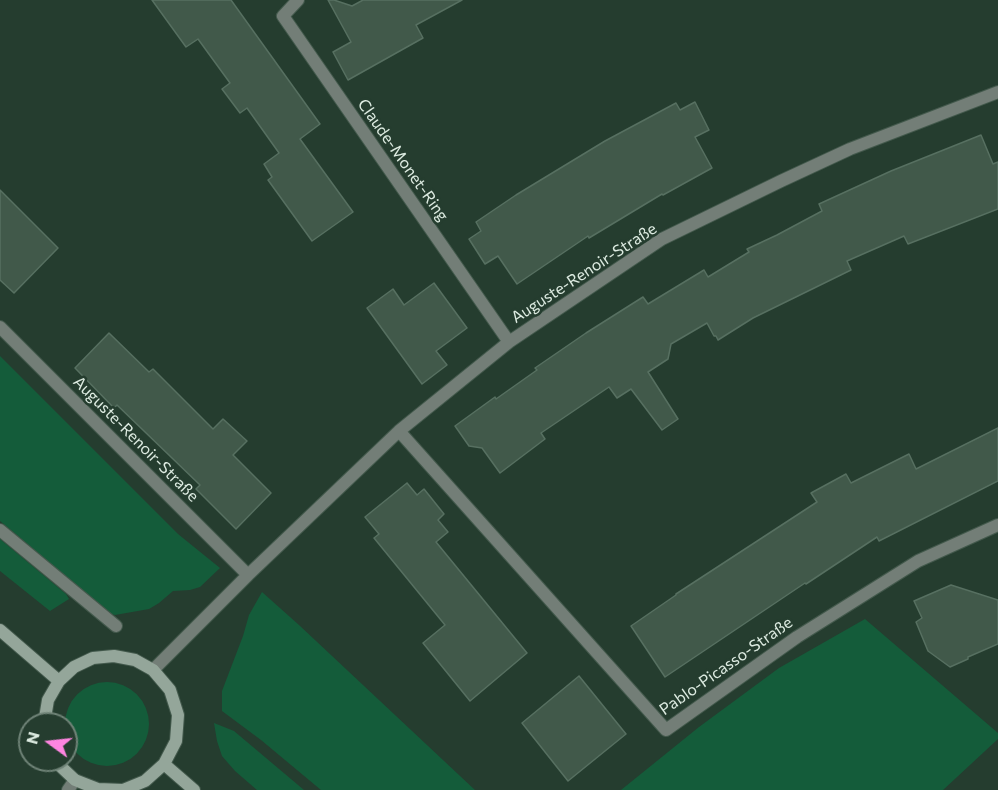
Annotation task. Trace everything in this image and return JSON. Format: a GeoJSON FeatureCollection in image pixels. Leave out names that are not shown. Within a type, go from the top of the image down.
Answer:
{"type":"FeatureCollection","features":[{"type":"Feature","properties":{"kind":"main road"},"geometry":{"type":"LineString","coordinates":[[0,630],[59,681]]}},
{"type":"Feature","properties":{"kind":"main road"},"geometry":{"type":"LineString","coordinates":[[46,712],[48,700],[59,681],[75,667],[93,658],[114,656],[135,660],[153,670],[170,690],[178,715],[176,741],[164,764],[145,781],[123,790],[98,789],[72,785],[63,772]]}},
{"type":"Feature","properties":{"kind":"main road"},"geometry":{"type":"LineString","coordinates":[[164,764],[194,790]]}},
{"type":"Feature","properties":{"kind":"street","name":"Claude-Monet-Ring"},"geometry":{"type":"LineString","coordinates":[[298,0],[283,16],[509,342]]}},
{"type":"Feature","properties":{"kind":"street","name":"Auguste-Renoir-Straße"},"geometry":{"type":"LineString","coordinates":[[153,670],[248,575],[399,431],[509,342],[662,239],[850,149],[998,92]]}},
{"type":"Feature","properties":{"kind":"street","name":"Auguste-Renoir-Straße"},"geometry":{"type":"LineString","coordinates":[[0,327],[248,575]]}},
{"type":"Feature","properties":{"kind":"street","name":"Pablo-Picasso-Straße"},"geometry":{"type":"LineString","coordinates":[[399,431],[666,730],[797,637],[918,561],[998,525]]}},
{"type":"Feature","properties":{"kind":"street"},"geometry":{"type":"LineString","coordinates":[[0,530],[116,626]]}},
{"type":"Feature","properties":{"kind":"green space"},"geometry":{"type":"Polygon","coordinates":[[[0,356],[178,534],[220,568],[200,587],[173,591],[149,609],[115,615],[100,611],[0,521],[0,356]]]}},
{"type":"Feature","properties":{"kind":"green space"},"geometry":{"type":"Polygon","coordinates":[[[0,539],[66,594],[69,599],[50,611],[0,571],[0,539]]]}},
{"type":"Feature","properties":{"kind":"green space"},"geometry":{"type":"Polygon","coordinates":[[[262,592],[475,790],[321,790],[222,711],[222,691],[249,615],[262,592]]]}},
{"type":"Feature","properties":{"kind":"green space"},"geometry":{"type":"Polygon","coordinates":[[[865,619],[998,733],[998,739],[943,790],[621,790],[699,727],[779,668],[865,619]]]}},
{"type":"Feature","properties":{"kind":"green space"},"geometry":{"type":"Polygon","coordinates":[[[107,682],[130,689],[142,701],[148,716],[148,732],[142,747],[130,759],[107,766],[84,759],[78,753],[78,712],[68,712],[72,701],[84,689],[107,682]]]}},
{"type":"Feature","properties":{"kind":"green space"},"geometry":{"type":"Polygon","coordinates":[[[214,723],[234,731],[304,790],[257,790],[222,756],[214,723]]]}},
{"type":"Feature","properties":{"kind":"building"},"geometry":{"type":"Polygon","coordinates":[[[152,0],[231,0],[320,124],[300,139],[353,212],[312,241],[268,180],[272,177],[264,164],[279,153],[247,108],[240,113],[222,89],[230,83],[198,39],[186,47],[152,0]]]}},
{"type":"Feature","properties":{"kind":"building"},"geometry":{"type":"Polygon","coordinates":[[[328,0],[352,6],[363,0],[462,0],[416,25],[423,38],[348,80],[333,52],[351,42],[328,0]]]}},
{"type":"Feature","properties":{"kind":"building"},"geometry":{"type":"Polygon","coordinates":[[[695,102],[709,130],[695,137],[712,168],[662,194],[589,238],[588,236],[517,284],[498,256],[485,264],[469,239],[481,231],[476,222],[605,141],[676,103],[680,110],[695,102]]]}},
{"type":"Feature","properties":{"kind":"building"},"geometry":{"type":"Polygon","coordinates":[[[981,135],[993,164],[998,162],[998,209],[908,244],[904,236],[847,261],[851,270],[753,318],[718,340],[707,323],[671,344],[668,359],[648,372],[678,419],[662,430],[631,389],[617,398],[609,387],[541,433],[545,439],[500,473],[482,448],[469,446],[455,426],[537,370],[535,368],[586,333],[643,297],[648,304],[704,270],[708,277],[749,252],[747,249],[822,211],[819,204],[891,171],[981,135]]]}},
{"type":"Feature","properties":{"kind":"building"},"geometry":{"type":"Polygon","coordinates":[[[0,190],[58,248],[14,293],[0,280],[0,190]]]}},
{"type":"Feature","properties":{"kind":"building"},"geometry":{"type":"Polygon","coordinates":[[[434,283],[467,328],[436,351],[447,365],[422,384],[367,308],[393,289],[404,305],[434,283]]]}},
{"type":"Feature","properties":{"kind":"building"},"geometry":{"type":"Polygon","coordinates":[[[109,333],[149,372],[153,369],[213,429],[223,419],[247,441],[233,455],[271,493],[236,529],[196,489],[200,485],[117,405],[114,408],[75,368],[109,333]]]}},
{"type":"Feature","properties":{"kind":"building"},"geometry":{"type":"Polygon","coordinates":[[[998,428],[998,481],[879,541],[877,537],[665,677],[631,626],[817,502],[811,493],[846,474],[851,483],[909,454],[916,469],[998,428]]]}},
{"type":"Feature","properties":{"kind":"building"},"geometry":{"type":"Polygon","coordinates":[[[407,483],[417,495],[424,489],[444,514],[438,520],[448,532],[436,542],[527,653],[470,701],[423,643],[445,625],[374,538],[379,534],[365,517],[407,483]]]}},
{"type":"Feature","properties":{"kind":"building"},"geometry":{"type":"Polygon","coordinates":[[[951,585],[998,600],[998,644],[950,667],[928,651],[916,622],[922,618],[914,601],[951,585]]]}},
{"type":"Feature","properties":{"kind":"building"},"geometry":{"type":"Polygon","coordinates":[[[579,676],[626,734],[568,781],[522,723],[579,676]]]}}]}
